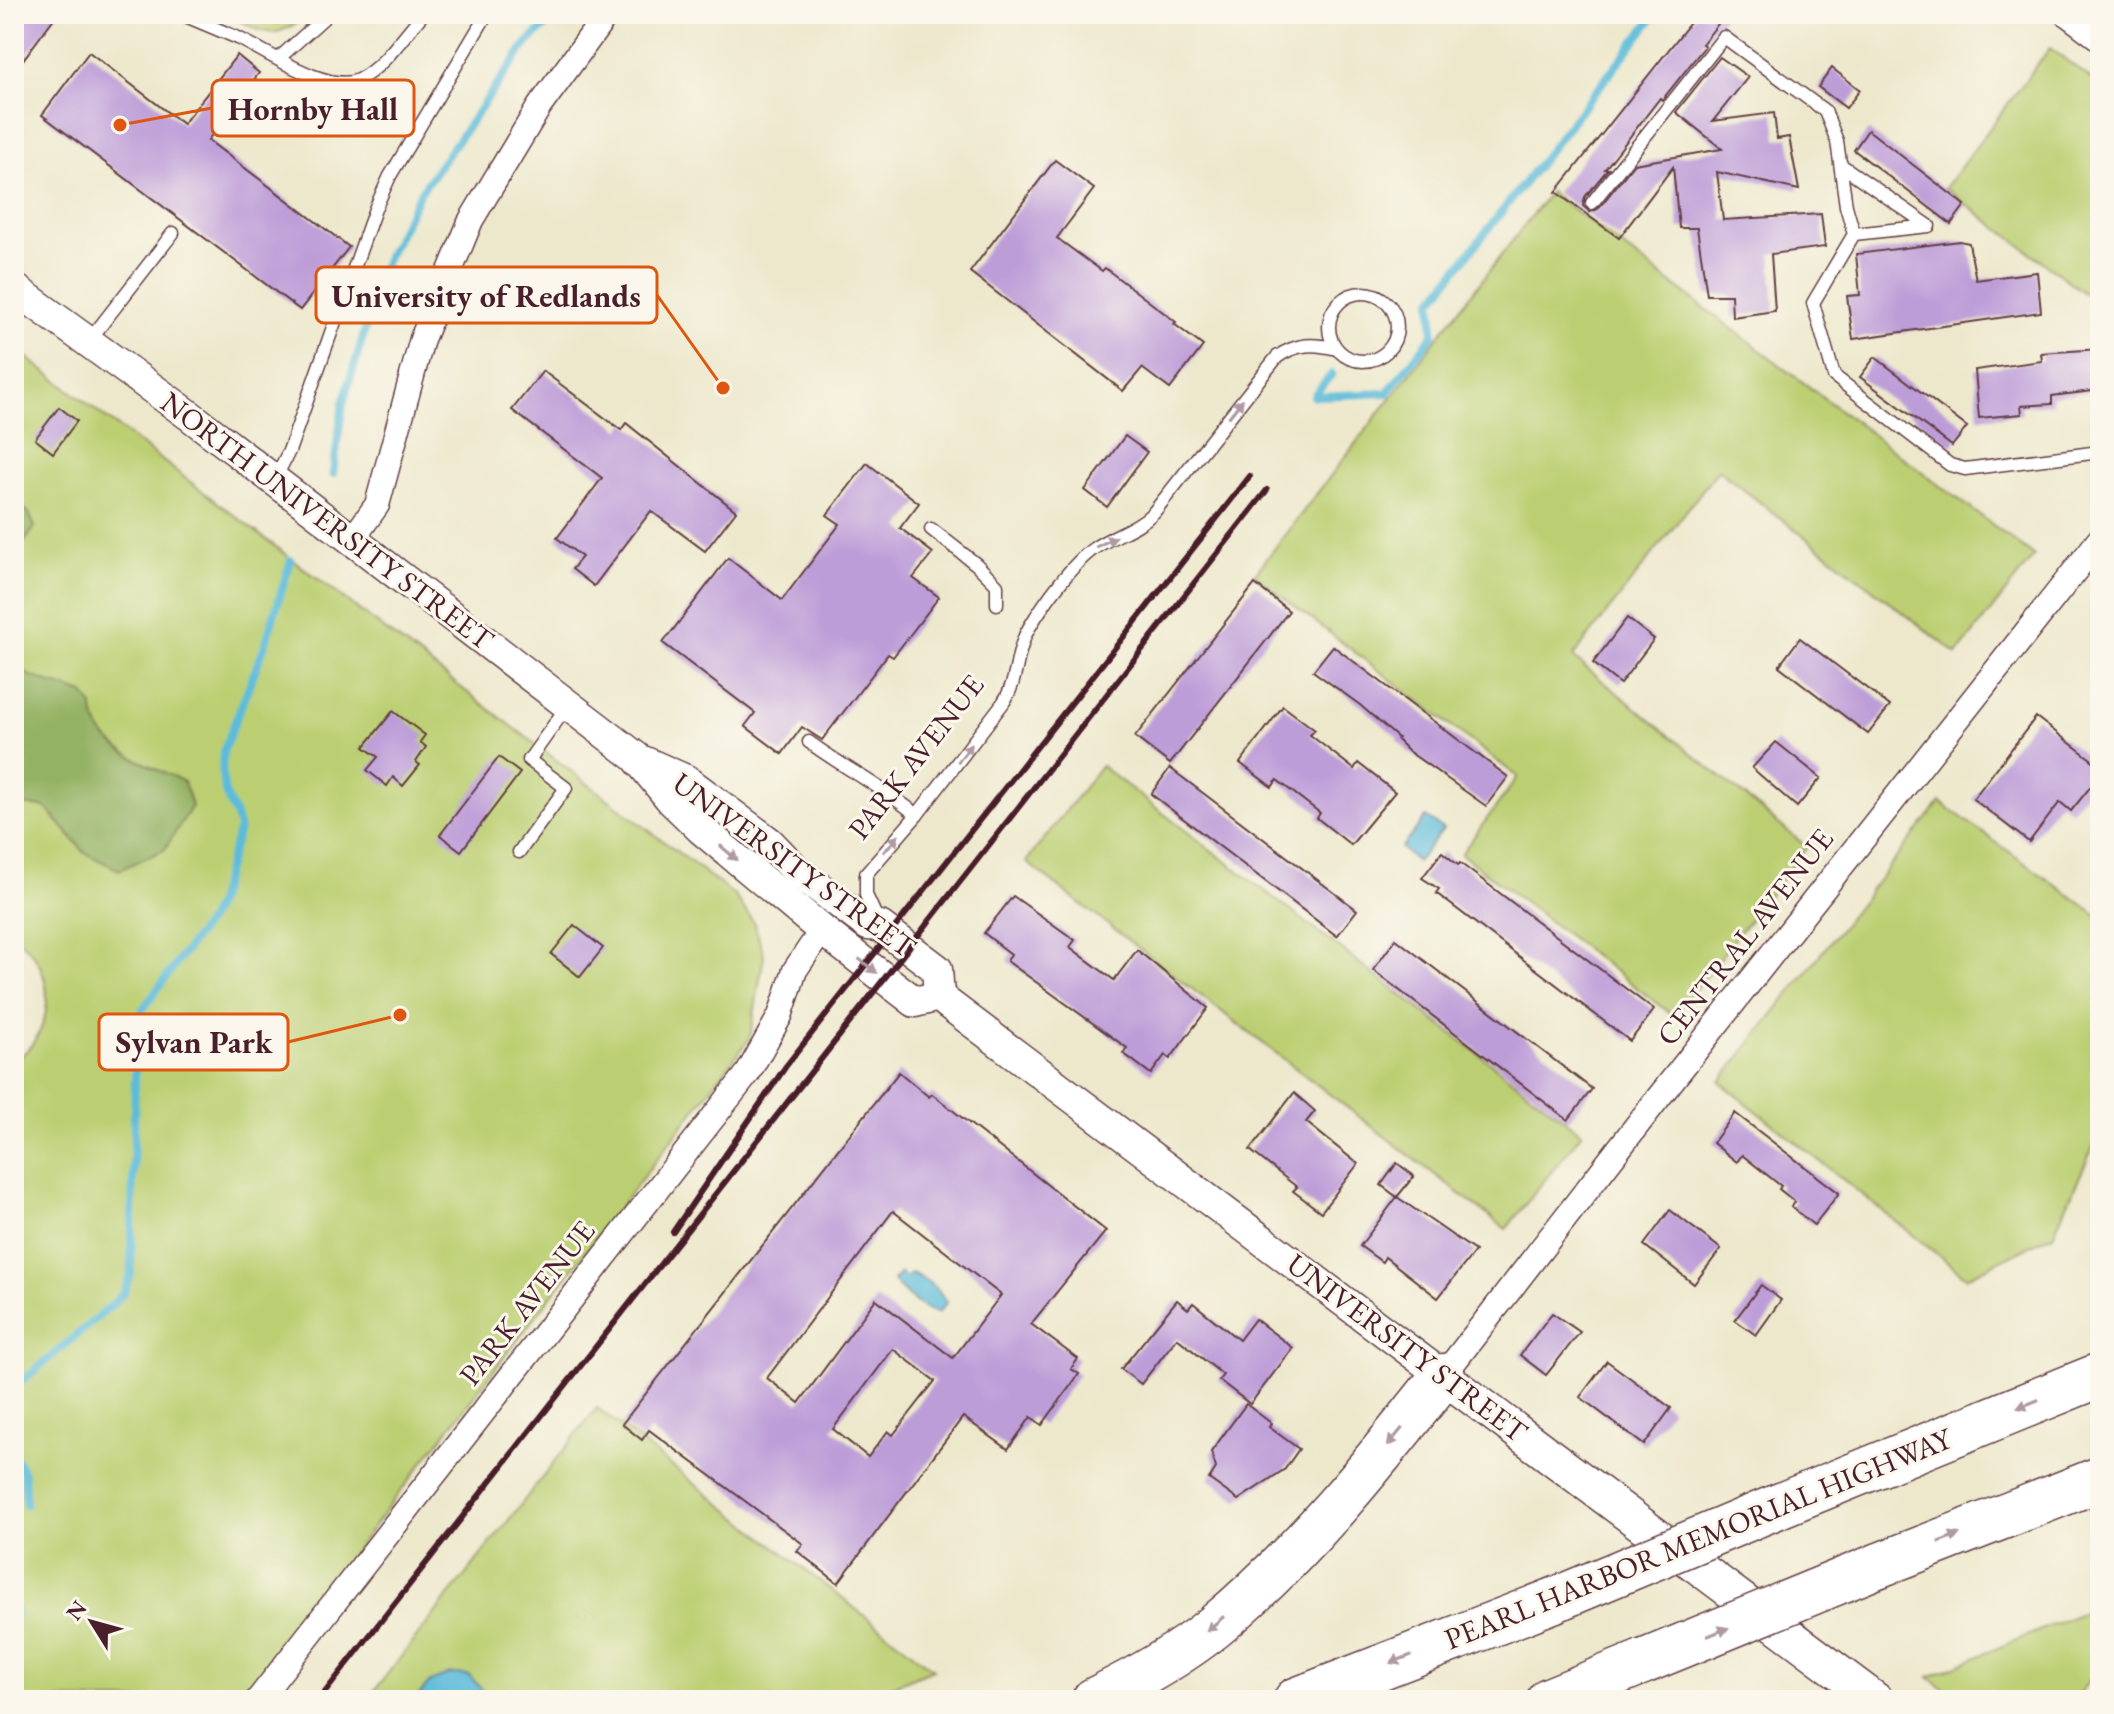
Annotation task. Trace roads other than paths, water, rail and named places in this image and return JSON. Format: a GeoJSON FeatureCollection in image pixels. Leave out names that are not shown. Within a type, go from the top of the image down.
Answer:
{"type":"FeatureCollection","features":[{"type":"Feature","properties":{"kind":"highway","name":"PEARL HARBOR MEMORIAL HIGHWAY"},"geometry":{"type":"LineString","coordinates":[[1296,1700],[1552,1601],[2100,1375]]}},
{"type":"Feature","properties":{"kind":"highway"},"geometry":{"type":"LineString","coordinates":[[1094,1700],[1132,1681],[1212,1628],[1280,1567],[1354,1488],[1443,1376]]}},
{"type":"Feature","properties":{"kind":"highway"},"geometry":{"type":"LineString","coordinates":[[1549,1700],[2100,1479]]}},
{"type":"Feature","properties":{"kind":"main road","name":"UNIVERSITY STREET"},"geometry":{"type":"LineString","coordinates":[[1443,1376],[1876,1700]]}},
{"type":"Feature","properties":{"kind":"street"},"geometry":{"type":"LineString","coordinates":[[352,540],[377,505],[407,385],[422,339],[471,220],[539,107],[607,14]]}},
{"type":"Feature","properties":{"kind":"street"},"geometry":{"type":"LineString","coordinates":[[2067,14],[2100,39]]}},
{"type":"Feature","properties":{"kind":"street","name":"NORTH UNIVERSITY STREET"},"geometry":{"type":"LineString","coordinates":[[14,288],[274,481],[636,757]]}},
{"type":"Feature","properties":{"kind":"street","name":"CENTRAL AVENUE"},"geometry":{"type":"LineString","coordinates":[[1443,1376],[1655,1102],[2100,539]]}},
{"type":"Feature","properties":{"kind":"street","name":"UNIVERSITY STREET"},"geometry":{"type":"LineString","coordinates":[[636,757],[686,780],[769,842],[797,871],[868,925],[880,926],[937,969],[939,996],[1443,1376]]}},
{"type":"Feature","properties":{"kind":"street","name":"UNIVERSITY STREET"},"geometry":{"type":"LineString","coordinates":[[636,757],[672,801],[701,829],[822,930],[915,1002],[939,996]]}},
{"type":"Feature","properties":{"kind":"street","name":"PARK AVENUE"},"geometry":{"type":"LineString","coordinates":[[258,1700],[748,1073],[780,1016],[795,970],[822,930]]}},
{"type":"Feature","properties":{"kind":"lane"},"geometry":{"type":"LineString","coordinates":[[181,14],[318,78],[339,83],[355,82],[372,72],[423,14]]}},
{"type":"Feature","properties":{"kind":"lane"},"geometry":{"type":"LineString","coordinates":[[278,59],[328,14]]}},
{"type":"Feature","properties":{"kind":"lane"},"geometry":{"type":"LineString","coordinates":[[274,481],[289,451],[375,209],[390,176],[487,14]]}},
{"type":"Feature","properties":{"kind":"lane"},"geometry":{"type":"LineString","coordinates":[[1592,203],[1724,37],[1825,111],[1837,141],[1846,206],[1854,234],[1813,303],[1834,376],[1950,465],[1965,469],[2100,452]]}},
{"type":"Feature","properties":{"kind":"lane"},"geometry":{"type":"LineString","coordinates":[[1841,165],[1929,226],[1854,234]]}},
{"type":"Feature","properties":{"kind":"lane"},"geometry":{"type":"LineString","coordinates":[[88,342],[173,233]]}},
{"type":"Feature","properties":{"kind":"lane","name":"PARK AVENUE"},"geometry":{"type":"LineString","coordinates":[[880,926],[866,895],[866,874],[917,815],[1007,698],[1026,634],[1080,561],[1094,548],[1140,525],[1154,512],[1277,357],[1294,347],[1314,344],[1337,349],[1344,356],[1363,362],[1382,355],[1390,348],[1397,330],[1393,310],[1375,295],[1364,293],[1343,300],[1330,318],[1331,340],[1337,349]]}},
{"type":"Feature","properties":{"kind":"lane"},"geometry":{"type":"LineString","coordinates":[[931,529],[976,564],[997,585],[997,604]]}},
{"type":"Feature","properties":{"kind":"lane"},"geometry":{"type":"LineString","coordinates":[[519,852],[566,788],[529,760],[569,704]]}},
{"type":"Feature","properties":{"kind":"lane"},"geometry":{"type":"LineString","coordinates":[[809,742],[917,815]]}},
{"type":"Feature","properties":{"kind":"water"},"geometry":{"type":"Polygon","coordinates":[[[1426,817],[1443,829],[1417,862],[1401,848],[1426,817]]]}},
{"type":"Feature","properties":{"kind":"water"},"geometry":{"type":"Polygon","coordinates":[[[900,1273],[907,1278],[911,1273],[922,1278],[947,1302],[938,1313],[919,1304],[893,1281],[900,1273]]]}},
{"type":"Feature","properties":{"kind":"water"},"geometry":{"type":"Polygon","coordinates":[[[450,1674],[469,1675],[491,1700],[415,1700],[430,1682],[450,1674]]]}},
{"type":"Feature","properties":{"kind":"waterway"},"geometry":{"type":"LineString","coordinates":[[333,474],[343,403],[386,260],[420,193],[527,43],[559,14]]}},
{"type":"Feature","properties":{"kind":"waterway"},"geometry":{"type":"LineString","coordinates":[[1314,396],[1316,393],[1320,396],[1387,393],[1433,335],[1432,301],[1656,14]]}},
{"type":"Feature","properties":{"kind":"waterway"},"geometry":{"type":"LineString","coordinates":[[1316,393],[1332,374]]}},
{"type":"Feature","properties":{"kind":"waterway"},"geometry":{"type":"LineString","coordinates":[[14,1388],[111,1306],[124,1292],[131,1273],[136,1028],[143,1009],[209,919],[217,903],[239,829],[225,792],[223,752],[265,645],[291,560]]}},
{"type":"Feature","properties":{"kind":"waterway"},"geometry":{"type":"LineString","coordinates":[[14,1454],[24,1473],[26,1504]]}},
{"type":"Feature","properties":{"kind":"waterway"},"geometry":{"type":"LineString","coordinates":[[14,1606],[14,1619]]}},
{"type":"Feature","properties":{"kind":"railway"},"geometry":{"type":"LineString","coordinates":[[673,1232],[786,1066],[1250,476]]}},
{"type":"Feature","properties":{"kind":"railway"},"geometry":{"type":"LineString","coordinates":[[319,1700],[1267,490]]}},
{"type":"Feature","properties":{"kind":"place","name":"Hornby Hall"},"geometry":{"type":"Point","coordinates":[120,125]}},
{"type":"Feature","properties":{"kind":"place","name":"University of Redlands"},"geometry":{"type":"Point","coordinates":[723,388]}},
{"type":"Feature","properties":{"kind":"place","name":"Sylvan Park"},"geometry":{"type":"Point","coordinates":[400,1015]}}]}
